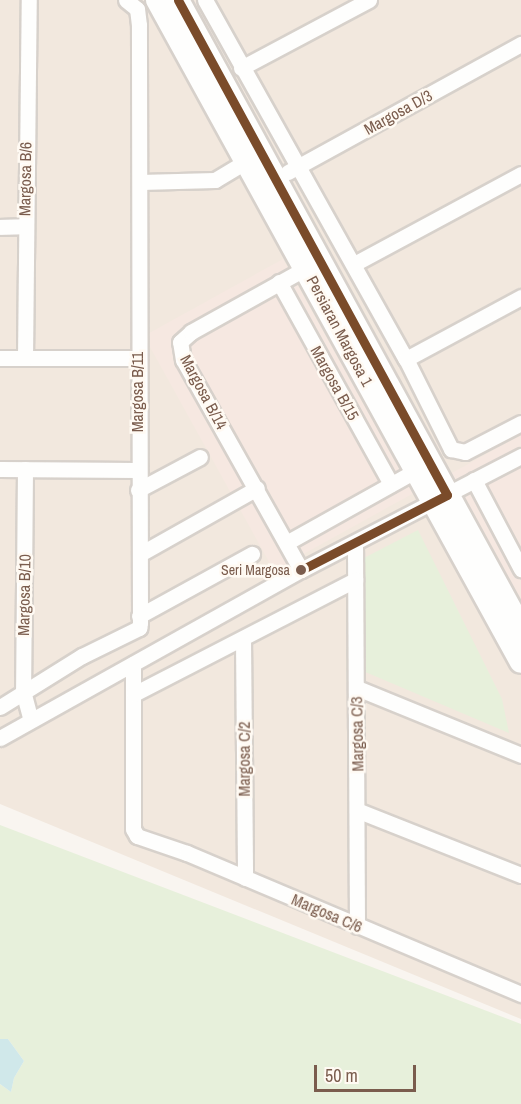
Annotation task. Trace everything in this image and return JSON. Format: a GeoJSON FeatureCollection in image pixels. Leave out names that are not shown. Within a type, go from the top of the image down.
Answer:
{"type":"FeatureCollection","features":[{"type":"Feature","properties":{"kind":"street","name":"Margosa B/6"},"geometry":{"type":"LineString","coordinates":[[25,358],[24,226],[29,0]]}},
{"type":"Feature","properties":{"kind":"street","name":"Margosa B/11"},"geometry":{"type":"LineString","coordinates":[[126,0],[137,9],[139,25],[140,182],[137,358],[139,616]]}},
{"type":"Feature","properties":{"kind":"street","name":"Persiaran Margosa 1"},"geometry":{"type":"LineString","coordinates":[[157,0],[245,162],[313,263],[440,499],[521,662]]}},
{"type":"Feature","properties":{"kind":"street","name":"Persiaran Margosa 1"},"geometry":{"type":"LineString","coordinates":[[178,0],[274,179],[415,471],[440,499],[521,628]]}},
{"type":"Feature","properties":{"kind":"street"},"geometry":{"type":"LineString","coordinates":[[205,0],[297,167],[354,264],[406,359],[451,449],[465,452],[521,423]]}},
{"type":"Feature","properties":{"kind":"street"},"geometry":{"type":"LineString","coordinates":[[242,68],[369,0]]}},
{"type":"Feature","properties":{"kind":"street","name":"Margosa D/3"},"geometry":{"type":"LineString","coordinates":[[274,179],[521,44]]}},
{"type":"Feature","properties":{"kind":"street"},"geometry":{"type":"LineString","coordinates":[[140,182],[214,180],[245,162]]}},
{"type":"Feature","properties":{"kind":"street"},"geometry":{"type":"LineString","coordinates":[[354,264],[521,174]]}},
{"type":"Feature","properties":{"kind":"street"},"geometry":{"type":"LineString","coordinates":[[0,227],[24,226]]}},
{"type":"Feature","properties":{"kind":"street","name":"Margosa B/14"},"geometry":{"type":"LineString","coordinates":[[301,570],[288,542],[183,360],[180,342],[191,332],[313,263]]}},
{"type":"Feature","properties":{"kind":"street","name":"Margosa B/15"},"geometry":{"type":"LineString","coordinates":[[279,282],[392,484]]}},
{"type":"Feature","properties":{"kind":"street"},"geometry":{"type":"LineString","coordinates":[[406,359],[521,297]]}},
{"type":"Feature","properties":{"kind":"street"},"geometry":{"type":"LineString","coordinates":[[0,358],[137,358]]}},
{"type":"Feature","properties":{"kind":"street"},"geometry":{"type":"LineString","coordinates":[[0,738],[301,570],[521,456]]}},
{"type":"Feature","properties":{"kind":"street"},"geometry":{"type":"LineString","coordinates":[[138,490],[200,457]]}},
{"type":"Feature","properties":{"kind":"street"},"geometry":{"type":"LineString","coordinates":[[0,469],[137,470]]}},
{"type":"Feature","properties":{"kind":"street","name":"Margosa B/10"},"geometry":{"type":"LineString","coordinates":[[25,469],[23,691],[31,720]]}},
{"type":"Feature","properties":{"kind":"street"},"geometry":{"type":"LineString","coordinates":[[288,542],[415,471]]}},
{"type":"Feature","properties":{"kind":"street"},"geometry":{"type":"LineString","coordinates":[[474,480],[521,568]]}},
{"type":"Feature","properties":{"kind":"street"},"geometry":{"type":"LineString","coordinates":[[140,554],[257,488]]}},
{"type":"Feature","properties":{"kind":"street","name":"Margosa C/3"},"geometry":{"type":"LineString","coordinates":[[355,543],[359,811],[357,926]]}},
{"type":"Feature","properties":{"kind":"street"},"geometry":{"type":"LineString","coordinates":[[0,707],[23,691],[139,627],[139,616],[252,554]]}},
{"type":"Feature","properties":{"kind":"street"},"geometry":{"type":"LineString","coordinates":[[133,664],[134,694],[355,580]]}},
{"type":"Feature","properties":{"kind":"street","name":"Margosa C/2"},"geometry":{"type":"LineString","coordinates":[[243,639],[245,878]]}},
{"type":"Feature","properties":{"kind":"street"},"geometry":{"type":"LineString","coordinates":[[357,688],[521,755]]}},
{"type":"Feature","properties":{"kind":"street","name":"Margosa C/6"},"geometry":{"type":"LineString","coordinates":[[134,694],[134,833],[521,994]]}},
{"type":"Feature","properties":{"kind":"street"},"geometry":{"type":"LineString","coordinates":[[359,811],[521,875]]}},
{"type":"Feature","properties":{"kind":"shaded area","name":"Seri Margosa"},"geometry":{"type":"Polygon","coordinates":[[[0,0],[521,0],[521,1019],[0,804],[0,0]]]}},
{"type":"Feature","properties":{"kind":"shaded area"},"geometry":{"type":"Polygon","coordinates":[[[283,259],[413,493],[274,570],[144,336],[283,259]]]}},
{"type":"Feature","properties":{"kind":"shaded area"},"geometry":{"type":"Polygon","coordinates":[[[521,435],[521,607],[450,474],[521,435]]]}},
{"type":"Feature","properties":{"kind":"green space"},"geometry":{"type":"Polygon","coordinates":[[[418,530],[502,699],[509,733],[363,671],[364,558],[418,530]]]}},
{"type":"Feature","properties":{"kind":"green space"},"geometry":{"type":"Polygon","coordinates":[[[0,825],[521,1024],[521,1104],[0,1104],[0,1084],[11,1092],[14,1078],[24,1061],[8,1039],[0,1039],[0,825]]]}},
{"type":"Feature","properties":{"kind":"water"},"geometry":{"type":"Polygon","coordinates":[[[0,1039],[8,1039],[24,1061],[14,1078],[11,1092],[0,1084],[0,1039]]]}},
{"type":"Feature","properties":{"kind":"transit line"},"geometry":{"type":"LineString","coordinates":[[178,0],[447,495],[301,570]]}},
{"type":"Feature","properties":{"kind":"place","name":"Seri Margosa"},"geometry":{"type":"Point","coordinates":[301,570]}}]}
